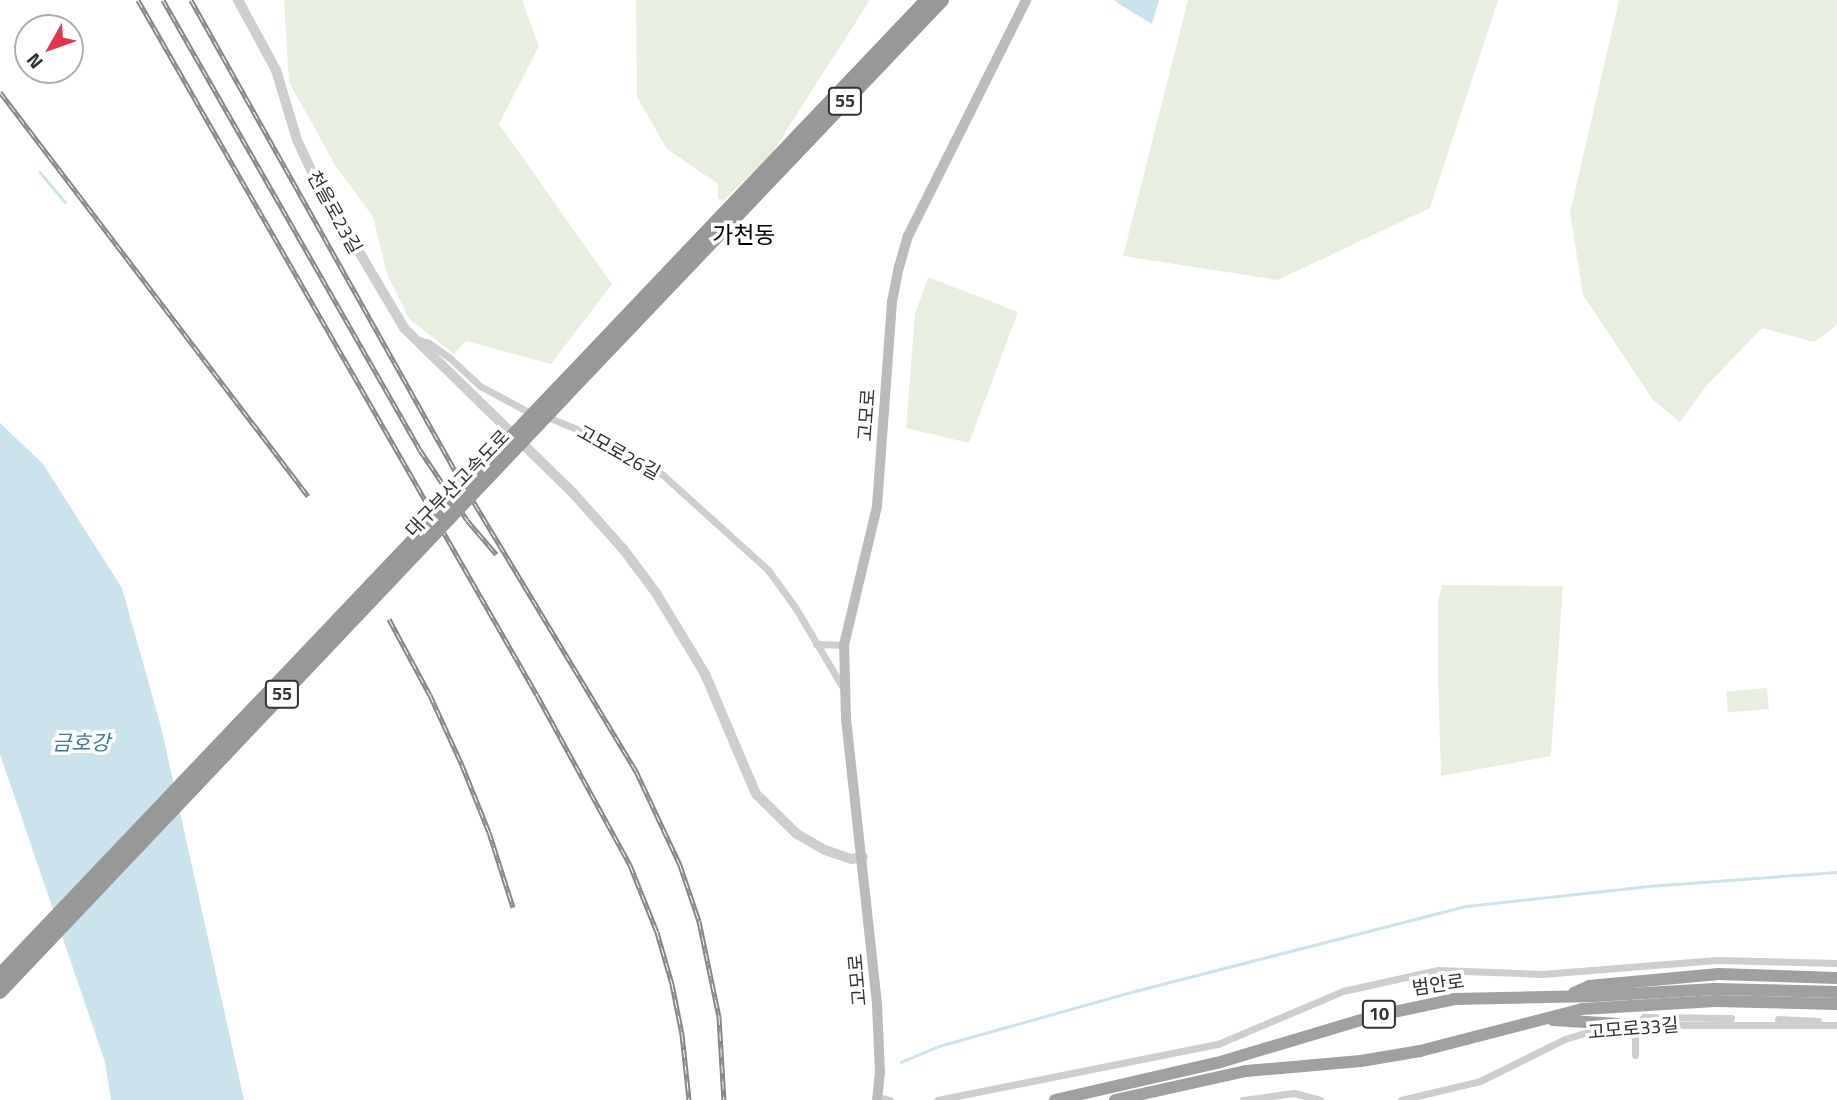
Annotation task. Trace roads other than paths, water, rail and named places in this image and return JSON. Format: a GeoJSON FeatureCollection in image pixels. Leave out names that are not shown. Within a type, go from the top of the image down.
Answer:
{"type":"FeatureCollection","features":[{"type":"Feature","properties":{"kind":"highway","name":"대구부산고속도로"},"geometry":{"type":"LineString","coordinates":[[0,975],[678,270],[927,0]]}},
{"type":"Feature","properties":{"kind":"highway","name":"대구부산고속도로"},"geometry":{"type":"LineString","coordinates":[[745,199],[942,0]]}},
{"type":"Feature","properties":{"kind":"highway","name":"대구부산고속도로"},"geometry":{"type":"LineString","coordinates":[[0,992],[561,393]]}},
{"type":"Feature","properties":{"kind":"highway"},"geometry":{"type":"LineString","coordinates":[[1570,995],[1589,986],[1686,976],[1837,978]]}},
{"type":"Feature","properties":{"kind":"highway","name":"범안로"},"geometry":{"type":"LineString","coordinates":[[1055,1100],[1217,1063],[1414,1006],[1454,999],[1715,989],[1837,992]]}},
{"type":"Feature","properties":{"kind":"highway","name":"10"},"geometry":{"type":"LineString","coordinates":[[1115,1100],[1246,1071],[1361,1061],[1420,1051],[1535,1019],[1582,1009],[1684,1002],[1837,1004]]}},
{"type":"Feature","properties":{"kind":"highway"},"geometry":{"type":"LineString","coordinates":[[1535,1019],[1636,1025]]}},
{"type":"Feature","properties":{"kind":"main road","name":"고모로"},"geometry":{"type":"LineString","coordinates":[[877,1098],[880,1073],[877,1004],[843,689],[844,645],[877,506],[892,302],[899,267],[908,236],[1026,0]]}},
{"type":"Feature","properties":{"kind":"street","name":"천을로23길"},"geometry":{"type":"LineString","coordinates":[[237,0],[276,70],[297,140],[313,174],[404,328],[573,493],[624,550],[656,593],[705,674],[756,794],[797,834],[825,850],[850,859],[863,857]]}},
{"type":"Feature","properties":{"kind":"street","name":"고모로26길"},"geometry":{"type":"LineString","coordinates":[[415,339],[429,343],[480,386],[519,408],[537,417],[547,415],[594,436],[663,475],[768,570],[795,607],[843,689]]}},
{"type":"Feature","properties":{"kind":"street"},"geometry":{"type":"LineString","coordinates":[[816,644],[844,645]]}},
{"type":"Feature","properties":{"kind":"street"},"geometry":{"type":"LineString","coordinates":[[937,1100],[1218,1044],[1343,991],[1438,970],[1542,974],[1716,960],[1837,963]]}},
{"type":"Feature","properties":{"kind":"street"},"geometry":{"type":"LineString","coordinates":[[1636,1025],[1636,1055]]}},
{"type":"Feature","properties":{"kind":"street","name":"고모로33길"},"geometry":{"type":"LineString","coordinates":[[1401,1100],[1480,1081],[1581,1032],[1636,1025],[1837,1025]]}},
{"type":"Feature","properties":{"kind":"street"},"geometry":{"type":"LineString","coordinates":[[1244,1100],[1294,1093],[1320,1100]]}},
{"type":"Feature","properties":{"kind":"street"},"geometry":{"type":"LineString","coordinates":[[877,1098],[890,1100]]}},
{"type":"Feature","properties":{"kind":"water"},"geometry":{"type":"Polygon","coordinates":[[[1115,0],[1159,0],[1152,24],[1116,2],[1115,0]]]}},
{"type":"Feature","properties":{"kind":"water","name":"금호강"},"geometry":{"type":"Polygon","coordinates":[[[0,423],[43,464],[122,588],[161,727],[244,1100],[111,1100],[105,1062],[0,754],[0,423]]]}},
{"type":"Feature","properties":{"kind":"waterway"},"geometry":{"type":"LineString","coordinates":[[40,172],[65,202]]}},
{"type":"Feature","properties":{"kind":"waterway"},"geometry":{"type":"LineString","coordinates":[[901,1062],[939,1046],[1135,991],[1466,906],[1649,886],[1837,872]]}},
{"type":"Feature","properties":{"kind":"railway"},"geometry":{"type":"LineString","coordinates":[[138,0],[537,695],[630,865],[657,932],[672,984],[682,1034],[689,1100]]}},
{"type":"Feature","properties":{"kind":"railway"},"geometry":{"type":"LineString","coordinates":[[163,0],[420,450],[467,520],[496,554]]}},
{"type":"Feature","properties":{"kind":"railway"},"geometry":{"type":"LineString","coordinates":[[191,0],[458,476],[636,771],[680,865],[699,921],[719,1017],[724,1100]]}},
{"type":"Feature","properties":{"kind":"railway"},"geometry":{"type":"LineString","coordinates":[[0,92],[308,496]]}},
{"type":"Feature","properties":{"kind":"railway"},"geometry":{"type":"LineString","coordinates":[[389,619],[430,695],[462,765],[489,832],[513,907]]}},
{"type":"Feature","properties":{"kind":"district","name":"가천동"},"geometry":{"type":"Point","coordinates":[744,235]}}]}
